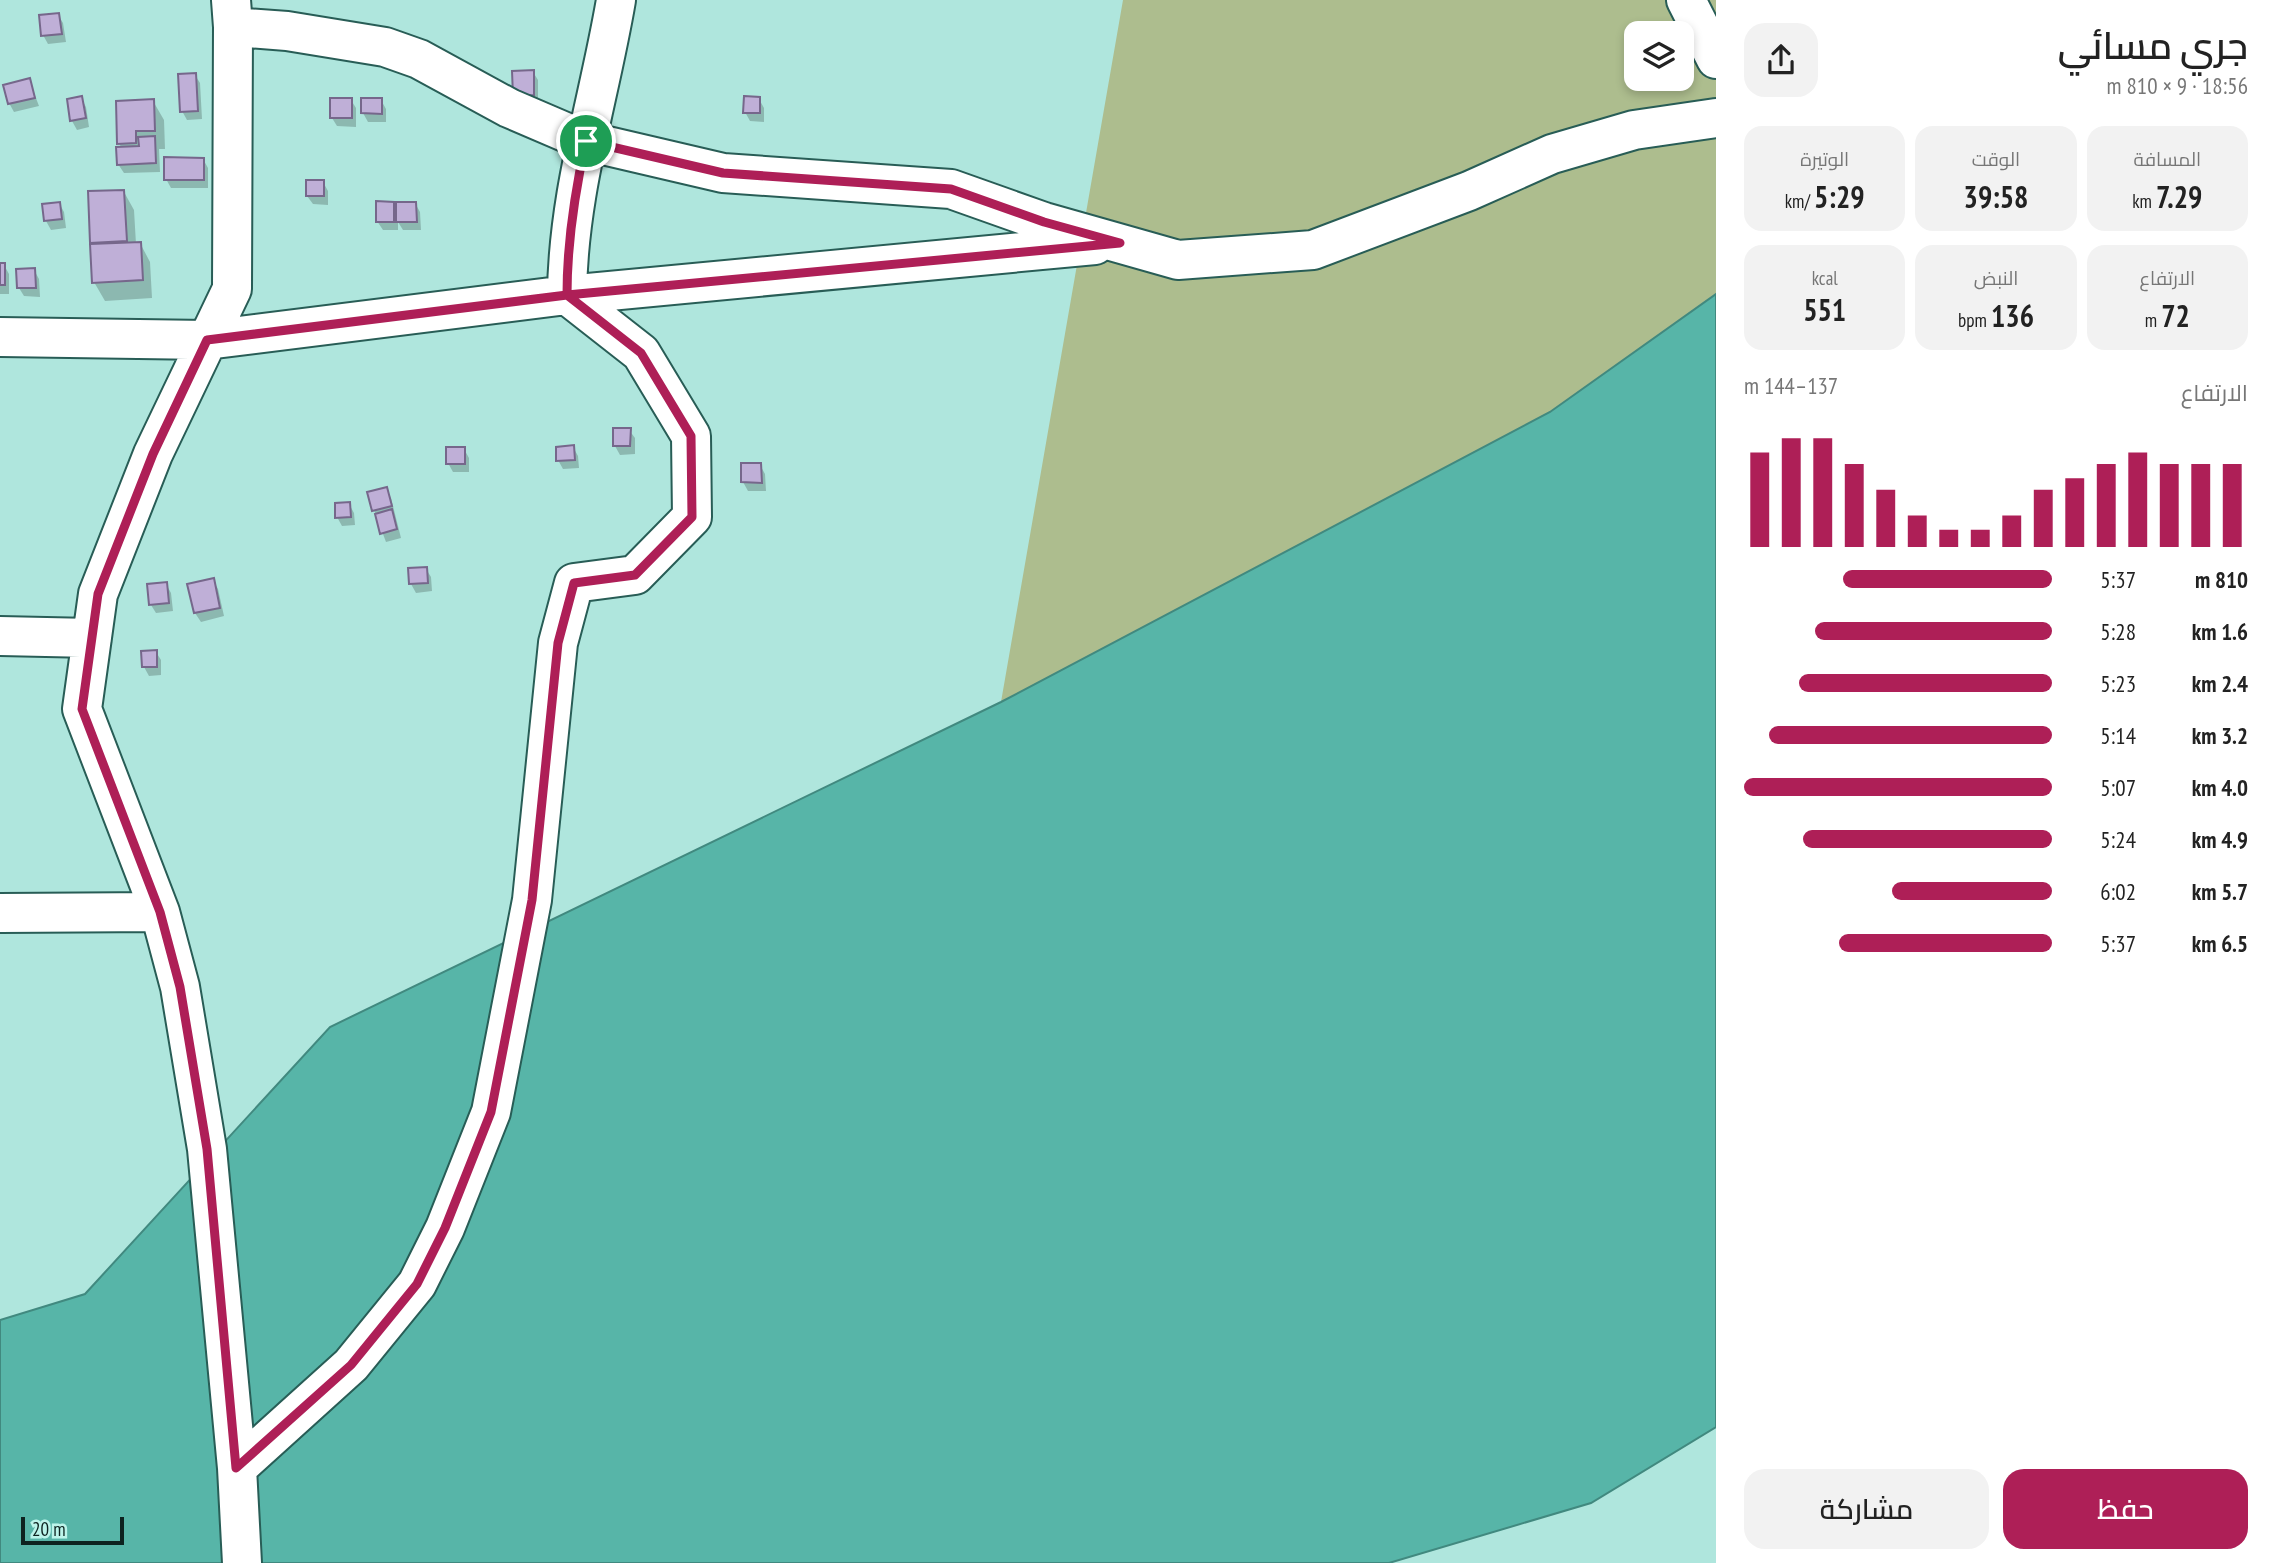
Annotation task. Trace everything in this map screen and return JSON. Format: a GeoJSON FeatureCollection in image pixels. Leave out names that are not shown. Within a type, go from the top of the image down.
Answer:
{"type":"FeatureCollection","features":[{"type":"Feature","properties":{"kind":"street"},"geometry":{"type":"LineString","coordinates":[[567,295],[567,269],[578,177],[608,48],[616,0]]}},
{"type":"Feature","properties":{"kind":"street"},"geometry":{"type":"LineString","coordinates":[[1686,0],[1716,59]]}},
{"type":"Feature","properties":{"kind":"street"},"geometry":{"type":"LineString","coordinates":[[242,1563],[207,1149],[180,987],[160,912],[82,709],[98,594],[153,454],[232,289],[232,13],[287,31],[396,51],[419,58],[509,108],[586,141],[723,173],[951,189],[1044,222],[1178,260],[1314,250],[1469,191],[1552,154],[1634,130],[1716,118]]}},
{"type":"Feature","properties":{"kind":"street"},"geometry":{"type":"LineString","coordinates":[[0,337],[207,340],[567,295],[1120,243]]}},
{"type":"Feature","properties":{"kind":"street"},"geometry":{"type":"LineString","coordinates":[[236,1468],[351,1365],[417,1284],[445,1228],[491,1112],[532,900],[558,643],[574,583],[635,575],[692,517],[691,436],[641,353],[567,295]]}},
{"type":"Feature","properties":{"kind":"street"},"geometry":{"type":"LineString","coordinates":[[0,636],[92,638]]}},
{"type":"Feature","properties":{"kind":"street"},"geometry":{"type":"LineString","coordinates":[[0,913],[160,912]]}},
{"type":"Feature","properties":{"kind":"shaded area"},"geometry":{"type":"Polygon","coordinates":[[[1123,0],[1716,0],[1716,294],[1550,412],[1001,702],[1123,0]]]}},
{"type":"Feature","properties":{"kind":"shaded area"},"geometry":{"type":"Polygon","coordinates":[[[1716,294],[1716,1427],[1591,1503],[1389,1563],[0,1563],[0,1320],[85,1294],[330,1027],[1001,702],[1550,412],[1716,294]]]}},
{"type":"Feature","properties":{"kind":"building"},"geometry":{"type":"Polygon","coordinates":[[[59,13],[62,34],[41,36],[39,15],[59,13]]]}},
{"type":"Feature","properties":{"kind":"building"},"geometry":{"type":"Polygon","coordinates":[[[534,70],[534,95],[513,96],[512,71],[534,70]]]}},
{"type":"Feature","properties":{"kind":"building"},"geometry":{"type":"Polygon","coordinates":[[[196,73],[198,111],[180,112],[178,74],[196,73]]]}},
{"type":"Feature","properties":{"kind":"building"},"geometry":{"type":"Polygon","coordinates":[[[30,78],[35,98],[8,104],[3,85],[30,78]]]}},
{"type":"Feature","properties":{"kind":"building"},"geometry":{"type":"Polygon","coordinates":[[[82,96],[86,118],[70,121],[67,99],[82,96]]]}},
{"type":"Feature","properties":{"kind":"building"},"geometry":{"type":"Polygon","coordinates":[[[744,96],[760,97],[760,113],[743,113],[744,96]]]}},
{"type":"Feature","properties":{"kind":"building"},"geometry":{"type":"Polygon","coordinates":[[[330,98],[352,98],[352,118],[330,118],[330,98]]]}},
{"type":"Feature","properties":{"kind":"building"},"geometry":{"type":"Polygon","coordinates":[[[361,98],[382,98],[382,114],[361,113],[361,98]]]}},
{"type":"Feature","properties":{"kind":"building"},"geometry":{"type":"Polygon","coordinates":[[[154,99],[155,131],[136,131],[136,143],[117,144],[116,101],[154,99]]]}},
{"type":"Feature","properties":{"kind":"building"},"geometry":{"type":"Polygon","coordinates":[[[155,136],[156,163],[117,165],[116,147],[139,146],[138,137],[155,136]]]}},
{"type":"Feature","properties":{"kind":"building"},"geometry":{"type":"Polygon","coordinates":[[[164,157],[204,158],[204,180],[164,180],[164,157]]]}},
{"type":"Feature","properties":{"kind":"building"},"geometry":{"type":"Polygon","coordinates":[[[306,180],[324,180],[324,196],[306,196],[306,180]]]}},
{"type":"Feature","properties":{"kind":"building"},"geometry":{"type":"Polygon","coordinates":[[[124,190],[127,241],[90,243],[88,191],[124,190]]]}},
{"type":"Feature","properties":{"kind":"building"},"geometry":{"type":"Polygon","coordinates":[[[376,201],[394,202],[394,222],[376,222],[376,201]]]}},
{"type":"Feature","properties":{"kind":"building"},"geometry":{"type":"Polygon","coordinates":[[[60,202],[62,219],[44,221],[42,204],[60,202]]]}},
{"type":"Feature","properties":{"kind":"building"},"geometry":{"type":"Polygon","coordinates":[[[396,202],[416,202],[417,222],[396,222],[396,202]]]}},
{"type":"Feature","properties":{"kind":"building"},"geometry":{"type":"Polygon","coordinates":[[[141,242],[143,280],[92,283],[90,244],[141,242]]]}},
{"type":"Feature","properties":{"kind":"building"},"geometry":{"type":"Polygon","coordinates":[[[0,263],[5,263],[5,285],[0,285],[0,263]]]}},
{"type":"Feature","properties":{"kind":"building"},"geometry":{"type":"Polygon","coordinates":[[[35,268],[36,288],[17,288],[16,269],[35,268]]]}},
{"type":"Feature","properties":{"kind":"building"},"geometry":{"type":"Polygon","coordinates":[[[613,428],[631,428],[630,446],[613,446],[613,428]]]}},
{"type":"Feature","properties":{"kind":"building"},"geometry":{"type":"Polygon","coordinates":[[[574,445],[575,460],[556,461],[556,447],[574,445]]]}},
{"type":"Feature","properties":{"kind":"building"},"geometry":{"type":"Polygon","coordinates":[[[446,447],[465,447],[465,464],[446,464],[446,447]]]}},
{"type":"Feature","properties":{"kind":"building"},"geometry":{"type":"Polygon","coordinates":[[[741,463],[761,463],[762,483],[741,482],[741,463]]]}},
{"type":"Feature","properties":{"kind":"building"},"geometry":{"type":"Polygon","coordinates":[[[387,487],[392,506],[372,511],[367,492],[387,487]]]}},
{"type":"Feature","properties":{"kind":"building"},"geometry":{"type":"Polygon","coordinates":[[[350,502],[351,517],[335,518],[335,503],[350,502]]]}},
{"type":"Feature","properties":{"kind":"building"},"geometry":{"type":"Polygon","coordinates":[[[392,509],[397,529],[380,534],[375,514],[392,509]]]}},
{"type":"Feature","properties":{"kind":"building"},"geometry":{"type":"Polygon","coordinates":[[[427,567],[428,583],[409,584],[408,568],[427,567]]]}},
{"type":"Feature","properties":{"kind":"building"},"geometry":{"type":"Polygon","coordinates":[[[214,578],[220,608],[194,613],[187,584],[214,578]]]}},
{"type":"Feature","properties":{"kind":"building"},"geometry":{"type":"Polygon","coordinates":[[[167,582],[169,603],[149,605],[147,584],[167,582]]]}},
{"type":"Feature","properties":{"kind":"building"},"geometry":{"type":"Polygon","coordinates":[[[157,650],[157,667],[142,667],[141,651],[157,650]]]}},
{"type":"Feature","properties":{"kind":"route"},"geometry":{"type":"LineString","coordinates":[[586,141],[578,177],[567,269],[567,295],[207,340],[153,454],[98,594],[82,709],[160,912],[180,987],[207,1149],[236,1468],[351,1365],[417,1284],[445,1228],[491,1112],[532,900],[558,643],[574,583],[635,575],[692,517],[691,436],[641,353],[567,295],[1120,243],[1044,222],[951,189],[723,173],[586,141]]}}]}
